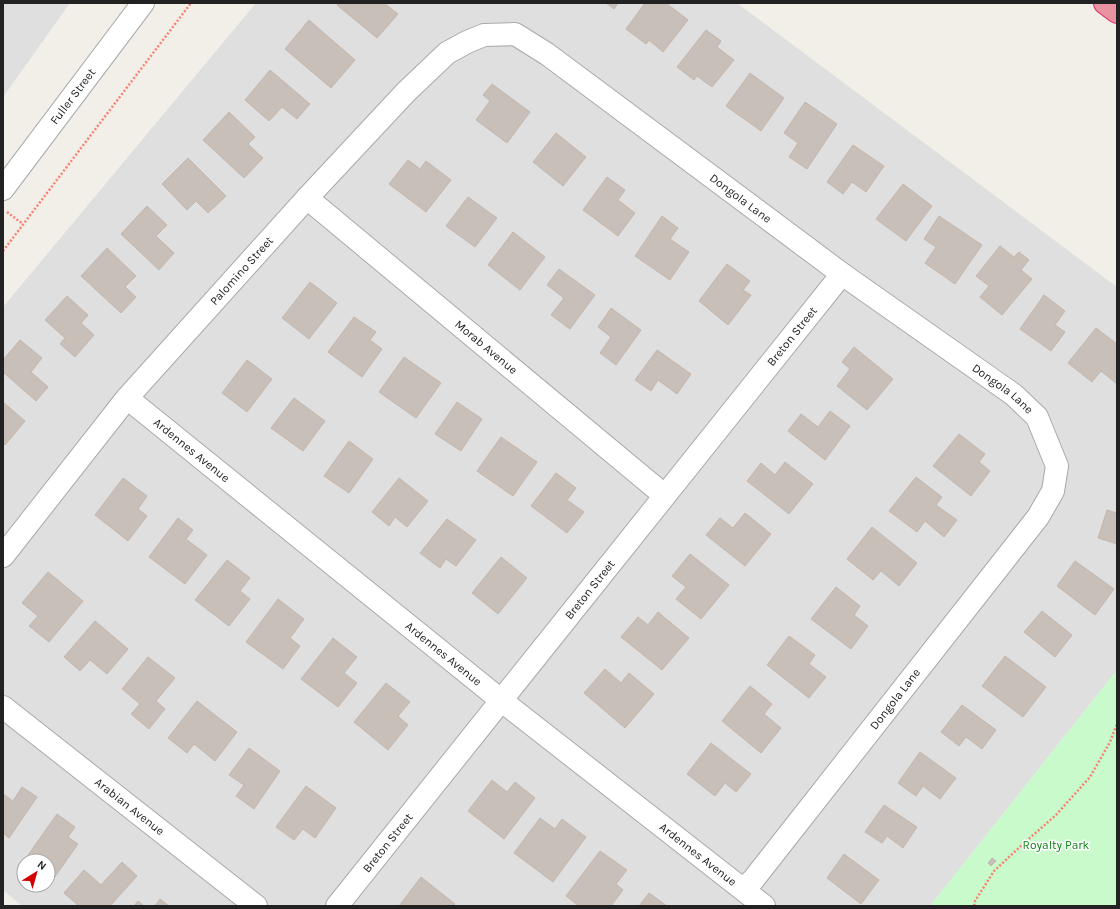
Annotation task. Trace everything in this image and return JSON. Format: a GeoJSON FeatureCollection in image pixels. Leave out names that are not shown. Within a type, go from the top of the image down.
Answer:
{"type":"FeatureCollection","features":[{"type":"Feature","properties":{"kind":"highway"},"geometry":{"type":"LineString","coordinates":[[1105,3],[1117,12]]}},
{"type":"Feature","properties":{"kind":"street","name":"Fuller Street"},"geometry":{"type":"LineString","coordinates":[[3,189],[143,3]]}},
{"type":"Feature","properties":{"kind":"street","name":"Palomino Street"},"geometry":{"type":"LineString","coordinates":[[3,556],[127,398],[307,198],[406,92],[447,53],[467,42],[484,35],[515,34]]}},
{"type":"Feature","properties":{"kind":"street","name":"Dongola Lane"},"geometry":{"type":"LineString","coordinates":[[515,34],[547,54],[842,274],[1014,396],[1037,417],[1057,466],[1053,491],[1038,517],[753,880],[743,889]]}},
{"type":"Feature","properties":{"kind":"street","name":"Morab Avenue"},"geometry":{"type":"LineString","coordinates":[[307,198],[664,495]]}},
{"type":"Feature","properties":{"kind":"street","name":"Breton Street"},"geometry":{"type":"LineString","coordinates":[[338,906],[664,495],[842,274]]}},
{"type":"Feature","properties":{"kind":"street","name":"Ardennes Avenue"},"geometry":{"type":"LineString","coordinates":[[127,398],[502,701],[764,906]]}},
{"type":"Feature","properties":{"kind":"street","name":"Arabian Avenue"},"geometry":{"type":"LineString","coordinates":[[3,707],[256,906]]}},
{"type":"Feature","properties":{"kind":"path"},"geometry":{"type":"LineString","coordinates":[[3,251],[191,3]]}},
{"type":"Feature","properties":{"kind":"path"},"geometry":{"type":"LineString","coordinates":[[3,209],[23,224]]}},
{"type":"Feature","properties":{"kind":"path"},"geometry":{"type":"LineString","coordinates":[[974,906],[975,901],[994,871],[1056,815],[1090,777],[1110,742],[1117,724]]}},
{"type":"Feature","properties":{"kind":"shaded area"},"geometry":{"type":"Polygon","coordinates":[[[3,3],[70,3],[3,97],[3,3]]]}},
{"type":"Feature","properties":{"kind":"shaded area"},"geometry":{"type":"Polygon","coordinates":[[[256,3],[737,3],[1117,287],[1117,670],[930,906],[22,906],[3,890],[3,307],[256,3]]]}},
{"type":"Feature","properties":{"kind":"green space","name":"Royalty Park"},"geometry":{"type":"Polygon","coordinates":[[[1117,670],[1117,906],[930,906],[1117,670]]]}},
{"type":"Feature","properties":{"kind":"building"},"geometry":{"type":"Polygon","coordinates":[[[338,3],[384,3],[398,14],[377,38],[337,5],[338,3]]]}},
{"type":"Feature","properties":{"kind":"building"},"geometry":{"type":"Polygon","coordinates":[[[606,3],[618,3],[614,9],[606,3]]]}},
{"type":"Feature","properties":{"kind":"building"},"geometry":{"type":"Polygon","coordinates":[[[645,3],[666,3],[688,20],[663,52],[649,40],[646,44],[626,29],[645,3]]]}},
{"type":"Feature","properties":{"kind":"building"},"geometry":{"type":"Polygon","coordinates":[[[309,20],[355,60],[331,88],[285,49],[309,20]]]}},
{"type":"Feature","properties":{"kind":"building"},"geometry":{"type":"Polygon","coordinates":[[[706,30],[721,41],[717,47],[734,60],[712,87],[697,76],[694,80],[677,67],[706,30]]]}},
{"type":"Feature","properties":{"kind":"building"},"geometry":{"type":"Polygon","coordinates":[[[270,70],[310,104],[297,119],[282,107],[269,121],[245,100],[270,70]]]}},
{"type":"Feature","properties":{"kind":"building"},"geometry":{"type":"Polygon","coordinates":[[[750,73],[784,98],[761,131],[726,106],[750,73]]]}},
{"type":"Feature","properties":{"kind":"building"},"geometry":{"type":"Polygon","coordinates":[[[492,84],[530,112],[507,143],[476,120],[490,101],[483,95],[492,84]]]}},
{"type":"Feature","properties":{"kind":"building"},"geometry":{"type":"Polygon","coordinates":[[[805,102],[837,124],[807,169],[789,157],[798,143],[784,133],[805,102]]]}},
{"type":"Feature","properties":{"kind":"building"},"geometry":{"type":"Polygon","coordinates":[[[229,112],[255,137],[248,144],[263,158],[244,178],[203,140],[229,112]]]}},
{"type":"Feature","properties":{"kind":"building"},"geometry":{"type":"Polygon","coordinates":[[[556,133],[586,157],[563,186],[533,162],[556,133]]]}},
{"type":"Feature","properties":{"kind":"building"},"geometry":{"type":"Polygon","coordinates":[[[853,145],[884,166],[866,192],[852,182],[843,194],[827,182],[853,145]]]}},
{"type":"Feature","properties":{"kind":"building"},"geometry":{"type":"Polygon","coordinates":[[[188,158],[226,196],[208,213],[196,201],[187,210],[162,184],[188,158]]]}},
{"type":"Feature","properties":{"kind":"building"},"geometry":{"type":"Polygon","coordinates":[[[408,160],[420,169],[426,161],[451,180],[426,212],[389,184],[408,160]]]}},
{"type":"Feature","properties":{"kind":"building"},"geometry":{"type":"Polygon","coordinates":[[[607,177],[625,190],[618,200],[635,213],[618,236],[583,210],[607,177]]]}},
{"type":"Feature","properties":{"kind":"building"},"geometry":{"type":"Polygon","coordinates":[[[903,184],[932,206],[906,241],[876,219],[903,184]]]}},
{"type":"Feature","properties":{"kind":"building"},"geometry":{"type":"Polygon","coordinates":[[[468,197],[497,218],[475,247],[446,226],[468,197]]]}},
{"type":"Feature","properties":{"kind":"building"},"geometry":{"type":"Polygon","coordinates":[[[147,206],[167,225],[156,236],[174,253],[159,270],[121,234],[147,206]]]}},
{"type":"Feature","properties":{"kind":"building"},"geometry":{"type":"Polygon","coordinates":[[[662,216],[678,228],[670,239],[689,252],[670,280],[635,256],[662,216]]]}},
{"type":"Feature","properties":{"kind":"building"},"geometry":{"type":"Polygon","coordinates":[[[939,216],[982,245],[955,284],[925,263],[936,247],[924,239],[939,216]]]}},
{"type":"Feature","properties":{"kind":"building"},"geometry":{"type":"Polygon","coordinates":[[[513,232],[545,257],[520,290],[488,265],[513,232]]]}},
{"type":"Feature","properties":{"kind":"building"},"geometry":{"type":"Polygon","coordinates":[[[1000,246],[1014,257],[1019,252],[1029,260],[1021,270],[1032,279],[1002,315],[980,297],[989,286],[976,276],[1000,246]]]}},
{"type":"Feature","properties":{"kind":"building"},"geometry":{"type":"Polygon","coordinates":[[[107,248],[136,276],[125,287],[136,297],[121,313],[81,276],[107,248]]]}},
{"type":"Feature","properties":{"kind":"building"},"geometry":{"type":"Polygon","coordinates":[[[727,264],[750,281],[743,290],[751,295],[728,325],[699,301],[727,264]]]}},
{"type":"Feature","properties":{"kind":"building"},"geometry":{"type":"Polygon","coordinates":[[[559,269],[595,295],[570,329],[551,315],[564,298],[547,285],[559,269]]]}},
{"type":"Feature","properties":{"kind":"building"},"geometry":{"type":"Polygon","coordinates":[[[310,282],[337,303],[309,339],[282,318],[310,282]]]}},
{"type":"Feature","properties":{"kind":"building"},"geometry":{"type":"Polygon","coordinates":[[[1044,295],[1065,311],[1055,325],[1065,332],[1051,351],[1020,329],[1044,295]]]}},
{"type":"Feature","properties":{"kind":"building"},"geometry":{"type":"Polygon","coordinates":[[[67,296],[88,315],[81,323],[94,335],[75,357],[60,344],[65,338],[45,320],[67,296]]]}},
{"type":"Feature","properties":{"kind":"building"},"geometry":{"type":"Polygon","coordinates":[[[611,308],[641,330],[616,365],[600,353],[611,337],[598,327],[611,308]]]}},
{"type":"Feature","properties":{"kind":"building"},"geometry":{"type":"Polygon","coordinates":[[[354,317],[376,332],[370,340],[382,349],[362,377],[328,352],[354,317]]]}},
{"type":"Feature","properties":{"kind":"building"},"geometry":{"type":"Polygon","coordinates":[[[1096,328],[1117,344],[1117,384],[1101,371],[1092,382],[1068,363],[1096,328]]]}},
{"type":"Feature","properties":{"kind":"building"},"geometry":{"type":"Polygon","coordinates":[[[20,340],[42,358],[31,372],[48,387],[36,401],[3,372],[3,360],[20,340]]]}},
{"type":"Feature","properties":{"kind":"building"},"geometry":{"type":"Polygon","coordinates":[[[854,347],[893,379],[867,410],[837,386],[850,369],[842,362],[854,347]]]}},
{"type":"Feature","properties":{"kind":"building"},"geometry":{"type":"Polygon","coordinates":[[[657,350],[691,374],[677,394],[658,380],[651,391],[635,380],[657,350]]]}},
{"type":"Feature","properties":{"kind":"building"},"geometry":{"type":"Polygon","coordinates":[[[404,357],[441,383],[416,418],[379,392],[404,357]]]}},
{"type":"Feature","properties":{"kind":"building"},"geometry":{"type":"Polygon","coordinates":[[[247,360],[272,379],[247,412],[222,393],[247,360]]]}},
{"type":"Feature","properties":{"kind":"building"},"geometry":{"type":"Polygon","coordinates":[[[294,398],[325,421],[303,451],[271,428],[294,398]]]}},
{"type":"Feature","properties":{"kind":"building"},"geometry":{"type":"Polygon","coordinates":[[[3,402],[25,421],[5,445],[3,443],[3,402]]]}},
{"type":"Feature","properties":{"kind":"building"},"geometry":{"type":"Polygon","coordinates":[[[457,402],[482,419],[461,451],[435,434],[457,402]]]}},
{"type":"Feature","properties":{"kind":"building"},"geometry":{"type":"Polygon","coordinates":[[[830,411],[850,426],[825,460],[788,431],[801,414],[818,427],[830,411]]]}},
{"type":"Feature","properties":{"kind":"building"},"geometry":{"type":"Polygon","coordinates":[[[959,434],[985,454],[979,462],[990,471],[971,496],[933,466],[959,434]]]}},
{"type":"Feature","properties":{"kind":"building"},"geometry":{"type":"Polygon","coordinates":[[[501,437],[537,462],[513,496],[477,471],[501,437]]]}},
{"type":"Feature","properties":{"kind":"building"},"geometry":{"type":"Polygon","coordinates":[[[349,441],[373,459],[349,493],[324,476],[349,441]]]}},
{"type":"Feature","properties":{"kind":"building"},"geometry":{"type":"Polygon","coordinates":[[[785,462],[813,484],[789,514],[747,481],[761,463],[775,475],[785,462]]]}},
{"type":"Feature","properties":{"kind":"building"},"geometry":{"type":"Polygon","coordinates":[[[556,473],[576,488],[567,500],[584,512],[567,533],[531,506],[556,473]]]}},
{"type":"Feature","properties":{"kind":"building"},"geometry":{"type":"Polygon","coordinates":[[[916,477],[942,497],[936,505],[957,520],[944,537],[925,521],[917,532],[889,511],[916,477]]]}},
{"type":"Feature","properties":{"kind":"building"},"geometry":{"type":"Polygon","coordinates":[[[123,478],[147,496],[138,509],[147,516],[128,541],[95,515],[123,478]]]}},
{"type":"Feature","properties":{"kind":"building"},"geometry":{"type":"Polygon","coordinates":[[[399,478],[428,501],[407,527],[395,517],[389,526],[372,512],[399,478]]]}},
{"type":"Feature","properties":{"kind":"building"},"geometry":{"type":"Polygon","coordinates":[[[1107,510],[1117,513],[1117,544],[1098,538],[1107,510]]]}},
{"type":"Feature","properties":{"kind":"building"},"geometry":{"type":"Polygon","coordinates":[[[745,513],[771,534],[745,566],[706,535],[720,518],[733,528],[745,513]]]}},
{"type":"Feature","properties":{"kind":"building"},"geometry":{"type":"Polygon","coordinates":[[[178,518],[193,530],[186,539],[207,555],[185,584],[149,557],[178,518]]]}},
{"type":"Feature","properties":{"kind":"building"},"geometry":{"type":"Polygon","coordinates":[[[447,519],[476,540],[456,566],[446,559],[440,568],[420,553],[447,519]]]}},
{"type":"Feature","properties":{"kind":"building"},"geometry":{"type":"Polygon","coordinates":[[[872,527],[917,563],[899,586],[881,571],[873,580],[847,559],[872,527]]]}},
{"type":"Feature","properties":{"kind":"building"},"geometry":{"type":"Polygon","coordinates":[[[690,554],[729,585],[701,619],[676,599],[686,587],[672,576],[690,554]]]}},
{"type":"Feature","properties":{"kind":"building"},"geometry":{"type":"Polygon","coordinates":[[[501,557],[527,578],[498,614],[472,593],[501,557]]]}},
{"type":"Feature","properties":{"kind":"building"},"geometry":{"type":"Polygon","coordinates":[[[227,560],[250,578],[240,591],[250,599],[229,626],[195,600],[227,560]]]}},
{"type":"Feature","properties":{"kind":"building"},"geometry":{"type":"Polygon","coordinates":[[[1075,561],[1114,589],[1095,615],[1057,586],[1075,561]]]}},
{"type":"Feature","properties":{"kind":"building"},"geometry":{"type":"Polygon","coordinates":[[[48,572],[83,601],[49,642],[29,626],[38,616],[22,603],[48,572]]]}},
{"type":"Feature","properties":{"kind":"building"},"geometry":{"type":"Polygon","coordinates":[[[836,587],[860,606],[854,615],[868,626],[851,649],[811,619],[836,587]]]}},
{"type":"Feature","properties":{"kind":"building"},"geometry":{"type":"Polygon","coordinates":[[[278,599],[304,619],[290,638],[300,646],[283,669],[246,642],[278,599]]]}},
{"type":"Feature","properties":{"kind":"building"},"geometry":{"type":"Polygon","coordinates":[[[1042,611],[1072,635],[1055,657],[1024,632],[1042,611]]]}},
{"type":"Feature","properties":{"kind":"building"},"geometry":{"type":"Polygon","coordinates":[[[658,612],[689,638],[662,670],[621,637],[638,617],[648,625],[658,612]]]}},
{"type":"Feature","properties":{"kind":"building"},"geometry":{"type":"Polygon","coordinates":[[[95,621],[128,649],[107,674],[90,660],[80,671],[64,657],[95,621]]]}},
{"type":"Feature","properties":{"kind":"building"},"geometry":{"type":"Polygon","coordinates":[[[789,636],[815,655],[809,664],[826,677],[809,698],[767,665],[789,636]]]}},
{"type":"Feature","properties":{"kind":"building"},"geometry":{"type":"Polygon","coordinates":[[[333,638],[357,657],[344,673],[357,683],[338,707],[301,679],[333,638]]]}},
{"type":"Feature","properties":{"kind":"building"},"geometry":{"type":"Polygon","coordinates":[[[1005,656],[1046,687],[1023,717],[982,686],[1005,656]]]}},
{"type":"Feature","properties":{"kind":"building"},"geometry":{"type":"Polygon","coordinates":[[[148,657],[175,678],[156,701],[165,709],[149,729],[131,714],[140,704],[122,689],[148,657]]]}},
{"type":"Feature","properties":{"kind":"building"},"geometry":{"type":"Polygon","coordinates":[[[605,669],[621,683],[629,673],[654,694],[625,728],[584,693],[605,669]]]}},
{"type":"Feature","properties":{"kind":"building"},"geometry":{"type":"Polygon","coordinates":[[[386,683],[410,702],[398,716],[408,725],[388,750],[354,722],[386,683]]]}},
{"type":"Feature","properties":{"kind":"building"},"geometry":{"type":"Polygon","coordinates":[[[750,686],[772,704],[764,714],[781,728],[761,753],[722,721],[750,686]]]}},
{"type":"Feature","properties":{"kind":"building"},"geometry":{"type":"Polygon","coordinates":[[[197,701],[237,732],[215,761],[194,744],[187,753],[168,738],[197,701]]]}},
{"type":"Feature","properties":{"kind":"building"},"geometry":{"type":"Polygon","coordinates":[[[962,705],[996,730],[982,749],[966,737],[959,746],[941,732],[962,705]]]}},
{"type":"Feature","properties":{"kind":"building"},"geometry":{"type":"Polygon","coordinates":[[[711,743],[751,774],[736,792],[725,783],[715,796],[687,774],[711,743]]]}},
{"type":"Feature","properties":{"kind":"building"},"geometry":{"type":"Polygon","coordinates":[[[249,748],[280,771],[254,809],[236,796],[244,785],[229,775],[249,748]]]}},
{"type":"Feature","properties":{"kind":"building"},"geometry":{"type":"Polygon","coordinates":[[[920,752],[956,778],[940,799],[923,786],[916,796],[898,783],[920,752]]]}},
{"type":"Feature","properties":{"kind":"building"},"geometry":{"type":"Polygon","coordinates":[[[492,780],[507,792],[515,782],[535,798],[504,839],[468,811],[492,780]]]}},
{"type":"Feature","properties":{"kind":"building"},"geometry":{"type":"Polygon","coordinates":[[[306,786],[336,808],[315,838],[303,829],[294,840],[276,827],[306,786]]]}},
{"type":"Feature","properties":{"kind":"building"},"geometry":{"type":"Polygon","coordinates":[[[22,787],[37,797],[9,838],[3,833],[3,794],[13,801],[22,787]]]}},
{"type":"Feature","properties":{"kind":"building"},"geometry":{"type":"Polygon","coordinates":[[[884,805],[917,827],[903,848],[887,836],[882,843],[865,832],[884,805]]]}},
{"type":"Feature","properties":{"kind":"building"},"geometry":{"type":"Polygon","coordinates":[[[57,814],[75,827],[68,837],[78,844],[56,875],[56,853],[30,853],[57,814]]]}},
{"type":"Feature","properties":{"kind":"building"},"geometry":{"type":"Polygon","coordinates":[[[540,818],[555,829],[562,819],[586,837],[553,882],[514,853],[540,818]]]}},
{"type":"Feature","properties":{"kind":"building"},"geometry":{"type":"Polygon","coordinates":[[[600,851],[627,870],[616,884],[623,890],[611,906],[579,906],[566,896],[600,851]]]}},
{"type":"Feature","properties":{"kind":"building"},"geometry":{"type":"Polygon","coordinates":[[[844,854],[879,880],[861,904],[827,878],[844,854]]]}},
{"type":"Feature","properties":{"kind":"building"},"geometry":{"type":"Polygon","coordinates":[[[992,858],[996,861],[991,866],[988,863],[992,858]]]}},
{"type":"Feature","properties":{"kind":"building"},"geometry":{"type":"Polygon","coordinates":[[[122,862],[137,876],[110,906],[79,906],[64,893],[84,870],[101,885],[122,862]]]}},
{"type":"Feature","properties":{"kind":"building"},"geometry":{"type":"Polygon","coordinates":[[[421,877],[455,904],[453,906],[399,906],[421,877]]]}},
{"type":"Feature","properties":{"kind":"building"},"geometry":{"type":"Polygon","coordinates":[[[649,893],[667,906],[639,906],[649,893]]]}},
{"type":"Feature","properties":{"kind":"building"},"geometry":{"type":"Polygon","coordinates":[[[160,899],[169,906],[155,906],[160,899]]]}},
{"type":"Feature","properties":{"kind":"building"},"geometry":{"type":"Polygon","coordinates":[[[138,901],[144,906],[134,906],[138,901]]]}}]}
